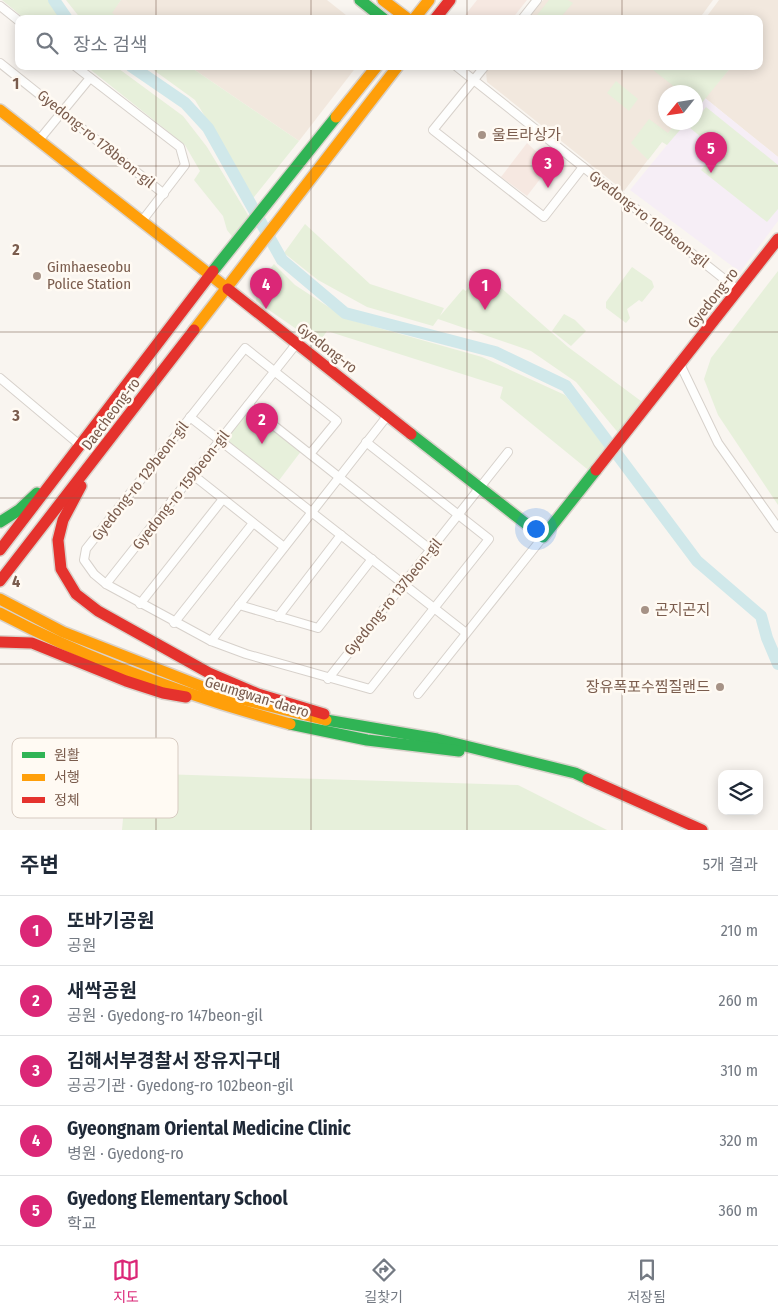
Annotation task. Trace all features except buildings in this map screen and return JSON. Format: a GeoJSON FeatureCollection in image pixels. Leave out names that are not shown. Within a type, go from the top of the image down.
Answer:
{"type":"FeatureCollection","features":[{"type":"Feature","properties":{"kind":"main road"},"geometry":{"type":"LineString","coordinates":[[360,0],[379,15]]}},
{"type":"Feature","properties":{"kind":"main road"},"geometry":{"type":"LineString","coordinates":[[383,0],[403,15]]}},
{"type":"Feature","properties":{"kind":"main road"},"geometry":{"type":"LineString","coordinates":[[417,15],[429,0]]}},
{"type":"Feature","properties":{"kind":"main road"},"geometry":{"type":"LineString","coordinates":[[438,15],[450,0]]}},
{"type":"Feature","properties":{"kind":"main road","name":"Daecheong-ro"},"geometry":{"type":"LineString","coordinates":[[0,550],[210,275],[374,70]]}},
{"type":"Feature","properties":{"kind":"main road","name":"Daecheong-ro"},"geometry":{"type":"LineString","coordinates":[[0,581],[94,462],[243,263],[395,70]]}},
{"type":"Feature","properties":{"kind":"main road","name":"Gyedong-ro"},"geometry":{"type":"LineString","coordinates":[[0,110],[543,537],[635,423],[778,239]]}},
{"type":"Feature","properties":{"kind":"main road"},"geometry":{"type":"LineString","coordinates":[[0,522],[24,506],[79,449]]}},
{"type":"Feature","properties":{"kind":"main road"},"geometry":{"type":"LineString","coordinates":[[94,462],[63,520],[58,540],[62,569],[76,594],[98,611],[209,673],[258,694],[376,729]]}},
{"type":"Feature","properties":{"kind":"main road","name":"Geumgwan-daero"},"geometry":{"type":"LineString","coordinates":[[2,600],[63,632],[221,694],[311,718],[437,739],[575,773],[702,830]]}},
{"type":"Feature","properties":{"kind":"main road","name":"Geumgwan-daero"},"geometry":{"type":"LineString","coordinates":[[0,613],[38,633],[90,655],[218,702],[313,730],[520,758]]}},
{"type":"Feature","properties":{"kind":"main road"},"geometry":{"type":"LineString","coordinates":[[0,642],[32,643],[126,681],[163,693],[218,702]]}},
{"type":"Feature","properties":{"kind":"street"},"geometry":{"type":"LineString","coordinates":[[525,15],[537,0]]}},
{"type":"Feature","properties":{"kind":"street"},"geometry":{"type":"LineString","coordinates":[[0,6],[15,19]]}},
{"type":"Feature","properties":{"kind":"street","name":"Gyedong-ro 178beon-gil"},"geometry":{"type":"LineString","coordinates":[[0,63],[164,194],[142,222]]}},
{"type":"Feature","properties":{"kind":"street"},"geometry":{"type":"LineString","coordinates":[[80,70],[180,147],[185,165],[164,194]]}},
{"type":"Feature","properties":{"kind":"street","name":"Gyedong-ro 102beon-gil"},"geometry":{"type":"LineString","coordinates":[[461,70],[738,290]]}},
{"type":"Feature","properties":{"kind":"street"},"geometry":{"type":"LineString","coordinates":[[474,80],[482,70]]}},
{"type":"Feature","properties":{"kind":"street"},"geometry":{"type":"LineString","coordinates":[[39,140],[90,78]]}},
{"type":"Feature","properties":{"kind":"street","name":"Gyedong-ro 102beon-gil"},"geometry":{"type":"LineString","coordinates":[[474,80],[433,130],[544,217],[583,166]]}},
{"type":"Feature","properties":{"kind":"street","name":"Gyedong-ro 159beon-gil"},"geometry":{"type":"LineString","coordinates":[[106,584],[296,343]]}},
{"type":"Feature","properties":{"kind":"street"},"geometry":{"type":"LineString","coordinates":[[310,454],[337,421],[245,348],[190,417],[466,633]]}},
{"type":"Feature","properties":{"kind":"street"},"geometry":{"type":"LineString","coordinates":[[680,364],[718,443],[778,528]]}},
{"type":"Feature","properties":{"kind":"street"},"geometry":{"type":"LineString","coordinates":[[0,378],[79,449]]}},
{"type":"Feature","properties":{"kind":"street"},"geometry":{"type":"LineString","coordinates":[[248,405],[431,550]]}},
{"type":"Feature","properties":{"kind":"street"},"geometry":{"type":"LineString","coordinates":[[211,640],[388,415]]}},
{"type":"Feature","properties":{"kind":"street","name":"Gyedong-ro 129beon-gil"},"geometry":{"type":"LineString","coordinates":[[190,417],[86,549],[84,560],[94,574],[106,584],[174,623],[246,654],[328,679],[370,689],[433,608]]}},
{"type":"Feature","properties":{"kind":"street"},"geometry":{"type":"LineString","coordinates":[[366,442],[489,539],[433,608]]}},
{"type":"Feature","properties":{"kind":"street","name":"Gyedong-ro 137beon-gil"},"geometry":{"type":"LineString","coordinates":[[328,679],[508,452]]}},
{"type":"Feature","properties":{"kind":"street"},"geometry":{"type":"LineString","coordinates":[[193,475],[284,547]]}},
{"type":"Feature","properties":{"kind":"street"},"geometry":{"type":"LineString","coordinates":[[140,604],[223,499]]}},
{"type":"Feature","properties":{"kind":"street"},"geometry":{"type":"LineString","coordinates":[[174,623],[253,523]]}},
{"type":"Feature","properties":{"kind":"street"},"geometry":{"type":"LineString","coordinates":[[278,617],[341,536]]}},
{"type":"Feature","properties":{"kind":"street"},"geometry":{"type":"LineString","coordinates":[[418,694],[543,537]]}},
{"type":"Feature","properties":{"kind":"street"},"geometry":{"type":"LineString","coordinates":[[239,605],[318,628],[372,560]]}},
{"type":"Feature","properties":{"kind":"shaded area"},"geometry":{"type":"Polygon","coordinates":[[[121,0],[327,0],[346,15],[114,15],[111,13],[121,0]]]}},
{"type":"Feature","properties":{"kind":"shaded area"},"geometry":{"type":"Polygon","coordinates":[[[477,0],[527,0],[515,15],[465,15],[477,0]]]}},
{"type":"Feature","properties":{"kind":"shaded area"},"geometry":{"type":"Polygon","coordinates":[[[543,0],[713,0],[702,15],[531,15],[543,0]]]}},
{"type":"Feature","properties":{"kind":"shaded area"},"geometry":{"type":"Polygon","coordinates":[[[719,0],[778,0],[778,157],[705,98],[729,70],[763,70],[763,15],[708,15],[719,0]]]}},
{"type":"Feature","properties":{"kind":"shaded area"},"geometry":{"type":"Polygon","coordinates":[[[195,70],[354,70],[299,141],[195,70]]]}},
{"type":"Feature","properties":{"kind":"shaded area"},"geometry":{"type":"Polygon","coordinates":[[[487,70],[671,70],[688,85],[658,85],[658,130],[671,130],[624,191],[487,82],[487,70]]]}},
{"type":"Feature","properties":{"kind":"shaded area"},"geometry":{"type":"Polygon","coordinates":[[[705,98],[778,157],[778,221],[740,272],[630,190],[679,130],[703,130],[703,101],[705,98]]]}},
{"type":"Feature","properties":{"kind":"shaded area"},"geometry":{"type":"Polygon","coordinates":[[[527,143],[551,165],[527,196],[501,177],[527,143]]]}},
{"type":"Feature","properties":{"kind":"green space"},"geometry":{"type":"Polygon","coordinates":[[[2,0],[48,0],[58,15],[20,15],[2,0]]]}},
{"type":"Feature","properties":{"kind":"green space"},"geometry":{"type":"Polygon","coordinates":[[[66,0],[121,0],[112,13],[115,15],[78,15],[66,0]]]}},
{"type":"Feature","properties":{"kind":"green space"},"geometry":{"type":"Polygon","coordinates":[[[549,0],[568,0],[573,3],[562,15],[537,15],[549,0]]]}},
{"type":"Feature","properties":{"kind":"green space"},"geometry":{"type":"Polygon","coordinates":[[[91,70],[120,70],[183,116],[207,147],[251,220],[235,240],[227,230],[223,216],[194,180],[200,171],[185,145],[91,70]]]}},
{"type":"Feature","properties":{"kind":"green space"},"geometry":{"type":"Polygon","coordinates":[[[154,70],[195,70],[299,141],[250,202],[231,160],[195,100],[154,70]]]}},
{"type":"Feature","properties":{"kind":"green space"},"geometry":{"type":"Polygon","coordinates":[[[653,70],[729,70],[703,101],[703,85],[672,85],[653,70]]]}},
{"type":"Feature","properties":{"kind":"green space"},"geometry":{"type":"Polygon","coordinates":[[[616,81],[638,99],[629,111],[607,93],[616,81]]]}},
{"type":"Feature","properties":{"kind":"green space"},"geometry":{"type":"Polygon","coordinates":[[[706,107],[778,165],[778,209],[767,222],[701,170],[717,150],[692,130],[703,130],[703,111],[706,107]]]}},
{"type":"Feature","properties":{"kind":"green space"},"geometry":{"type":"Polygon","coordinates":[[[649,119],[658,126],[658,130],[664,130],[668,133],[670,130],[680,130],[667,145],[662,142],[648,160],[631,143],[649,119]]]}},
{"type":"Feature","properties":{"kind":"green space"},"geometry":{"type":"Polygon","coordinates":[[[305,224],[370,284],[444,308],[440,316],[463,289],[466,291],[481,270],[568,347],[645,404],[620,435],[576,382],[531,351],[438,319],[433,326],[367,307],[318,280],[284,253],[305,224]]]}},
{"type":"Feature","properties":{"kind":"green space"},"geometry":{"type":"Polygon","coordinates":[[[274,264],[295,285],[347,319],[482,357],[565,395],[608,449],[592,473],[500,398],[503,387],[327,331],[318,344],[256,301],[258,283],[274,264]]]}},
{"type":"Feature","properties":{"kind":"green space"},"geometry":{"type":"Polygon","coordinates":[[[632,267],[652,281],[654,287],[642,302],[639,300],[627,309],[630,318],[626,323],[606,308],[606,302],[632,267]]]}},
{"type":"Feature","properties":{"kind":"green space"},"geometry":{"type":"Polygon","coordinates":[[[778,271],[778,505],[718,415],[704,379],[711,358],[778,271]]]}},
{"type":"Feature","properties":{"kind":"green space"},"geometry":{"type":"Polygon","coordinates":[[[564,314],[575,320],[586,331],[571,346],[552,331],[564,314]]]}},
{"type":"Feature","properties":{"kind":"green space"},"geometry":{"type":"Polygon","coordinates":[[[247,407],[302,450],[277,483],[223,439],[247,407]]]}},
{"type":"Feature","properties":{"kind":"green space"},"geometry":{"type":"Polygon","coordinates":[[[178,775],[518,785],[607,830],[122,830],[123,818],[178,818],[178,775]]]}},
{"type":"Feature","properties":{"kind":"waterway"},"geometry":{"type":"LineString","coordinates":[[54,0],[64,15]]}},
{"type":"Feature","properties":{"kind":"waterway"},"geometry":{"type":"LineString","coordinates":[[137,70],[185,103],[208,128],[282,260],[345,313],[495,352],[566,386],[697,561],[761,616],[767,638],[778,664]]}},
{"type":"Feature","properties":{"kind":"traffic: fast"},"geometry":{"type":"LineString","coordinates":[[360,0],[379,15]]}},
{"type":"Feature","properties":{"kind":"traffic: fast"},"geometry":{"type":"LineString","coordinates":[[213,271],[336,117]]}},
{"type":"Feature","properties":{"kind":"traffic: fast"},"geometry":{"type":"LineString","coordinates":[[411,434],[543,537],[596,470]]}},
{"type":"Feature","properties":{"kind":"traffic: fast"},"geometry":{"type":"LineString","coordinates":[[0,522],[19,510],[37,493]]}},
{"type":"Feature","properties":{"kind":"traffic: fast"},"geometry":{"type":"LineString","coordinates":[[326,720],[437,739],[575,773],[588,779]]}},
{"type":"Feature","properties":{"kind":"traffic: fast"},"geometry":{"type":"LineString","coordinates":[[290,724],[367,740],[459,751]]}},
{"type":"Feature","properties":{"kind":"traffic: slow"},"geometry":{"type":"LineString","coordinates":[[383,0],[403,15]]}},
{"type":"Feature","properties":{"kind":"traffic: slow"},"geometry":{"type":"LineString","coordinates":[[417,15],[429,0]]}},
{"type":"Feature","properties":{"kind":"traffic: slow"},"geometry":{"type":"LineString","coordinates":[[336,117],[374,70]]}},
{"type":"Feature","properties":{"kind":"traffic: slow"},"geometry":{"type":"LineString","coordinates":[[194,330],[395,70]]}},
{"type":"Feature","properties":{"kind":"traffic: slow"},"geometry":{"type":"LineString","coordinates":[[0,110],[228,289]]}},
{"type":"Feature","properties":{"kind":"traffic: slow"},"geometry":{"type":"LineString","coordinates":[[0,599],[63,632],[221,694],[326,720]]}},
{"type":"Feature","properties":{"kind":"traffic: slow"},"geometry":{"type":"LineString","coordinates":[[0,613],[70,647],[142,676],[179,690],[290,724]]}},
{"type":"Feature","properties":{"kind":"traffic: jam"},"geometry":{"type":"LineString","coordinates":[[438,15],[450,0]]}},
{"type":"Feature","properties":{"kind":"traffic: jam"},"geometry":{"type":"LineString","coordinates":[[596,470],[778,239]]}},
{"type":"Feature","properties":{"kind":"traffic: jam"},"geometry":{"type":"LineString","coordinates":[[0,550],[213,271]]}},
{"type":"Feature","properties":{"kind":"traffic: jam"},"geometry":{"type":"LineString","coordinates":[[228,289],[411,434]]}},
{"type":"Feature","properties":{"kind":"traffic: jam"},"geometry":{"type":"LineString","coordinates":[[0,581],[194,330]]}},
{"type":"Feature","properties":{"kind":"traffic: jam"},"geometry":{"type":"LineString","coordinates":[[81,486],[63,520],[58,540],[61,569],[76,594],[98,611],[209,673],[258,694],[324,714]]}},
{"type":"Feature","properties":{"kind":"traffic: jam"},"geometry":{"type":"LineString","coordinates":[[0,642],[32,643],[126,681],[163,693],[186,697]]}},
{"type":"Feature","properties":{"kind":"traffic: jam"},"geometry":{"type":"LineString","coordinates":[[588,779],[702,830]]}},
{"type":"Feature","properties":{"kind":"place","name":"울트라상가"},"geometry":{"type":"Point","coordinates":[482,135]}},
{"type":"Feature","properties":{"kind":"place","name":"Gyedong Elementary School"},"geometry":{"type":"Point","coordinates":[711,173]}},
{"type":"Feature","properties":{"kind":"place","name":"김해서부경찰서 장유지구대"},"geometry":{"type":"Point","coordinates":[548,188]}},
{"type":"Feature","properties":{"kind":"place","name":"Gimhaeseobu Police Station"},"geometry":{"type":"Point","coordinates":[37,276]}},
{"type":"Feature","properties":{"kind":"place","name":"Gyeongnam Oriental Medicine Clinic"},"geometry":{"type":"Point","coordinates":[266,309]}},
{"type":"Feature","properties":{"kind":"place","name":"또바기공원"},"geometry":{"type":"Point","coordinates":[485,310]}},
{"type":"Feature","properties":{"kind":"place","name":"새싹공원"},"geometry":{"type":"Point","coordinates":[262,444]}},
{"type":"Feature","properties":{"kind":"place","name":"곤지곤지"},"geometry":{"type":"Point","coordinates":[645,610]}},
{"type":"Feature","properties":{"kind":"place","name":"장유폭포수찜질랜드"},"geometry":{"type":"Point","coordinates":[720,687]}}]}
